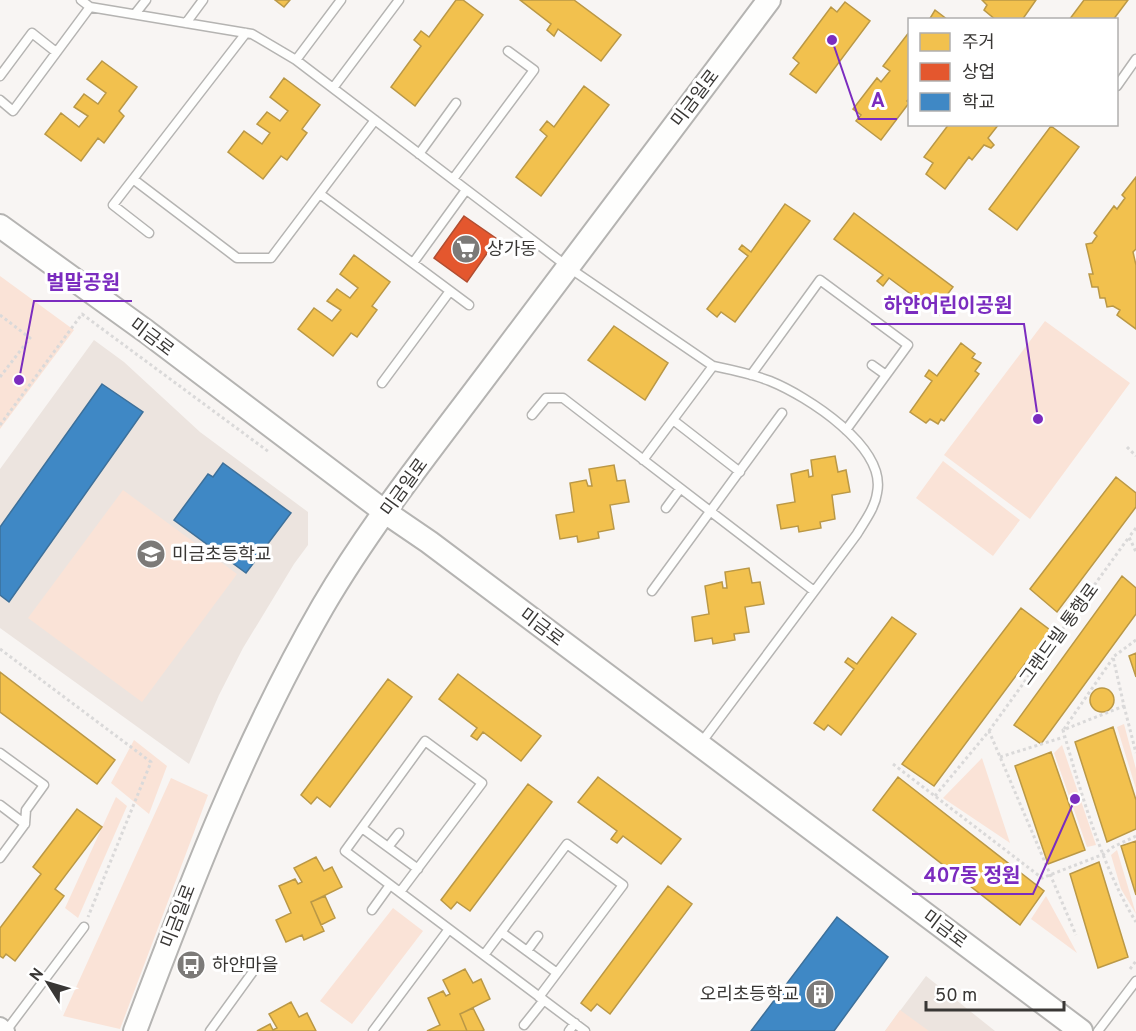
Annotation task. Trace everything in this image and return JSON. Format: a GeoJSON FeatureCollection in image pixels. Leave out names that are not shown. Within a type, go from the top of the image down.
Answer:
{"type":"FeatureCollection","features":[{"type":"Feature","properties":{"kind":"main road","name":"미금일로"},"geometry":{"type":"LineString","coordinates":[[135,1031],[193,878],[248,751],[324,605],[349,564],[567,267],[769,0]]}},
{"type":"Feature","properties":{"kind":"main road","name":"미금로"},"geometry":{"type":"LineString","coordinates":[[0,226],[147,332],[1081,1031]]}},
{"type":"Feature","properties":{"kind":"street"},"geometry":{"type":"LineString","coordinates":[[0,1026],[6,1031]]}},
{"type":"Feature","properties":{"kind":"lane"},"geometry":{"type":"LineString","coordinates":[[81,0],[90,6],[252,34],[296,60],[567,267],[712,366],[773,382],[805,400],[858,440],[870,456],[876,473],[878,494],[857,534],[699,746]]}},
{"type":"Feature","properties":{"kind":"lane"},"geometry":{"type":"LineString","coordinates":[[135,14],[146,0]]}},
{"type":"Feature","properties":{"kind":"lane"},"geometry":{"type":"LineString","coordinates":[[296,60],[341,0]]}},
{"type":"Feature","properties":{"kind":"lane"},"geometry":{"type":"LineString","coordinates":[[333,88],[399,0]]}},
{"type":"Feature","properties":{"kind":"lane"},"geometry":{"type":"LineString","coordinates":[[186,23],[202,1]]}},
{"type":"Feature","properties":{"kind":"lane"},"geometry":{"type":"LineString","coordinates":[[0,100],[13,111],[90,6]]}},
{"type":"Feature","properties":{"kind":"lane"},"geometry":{"type":"LineString","coordinates":[[0,76],[32,33],[56,52]]}},
{"type":"Feature","properties":{"kind":"lane"},"geometry":{"type":"LineString","coordinates":[[149,233],[113,205],[246,33]]}},
{"type":"Feature","properties":{"kind":"lane"},"geometry":{"type":"LineString","coordinates":[[453,180],[534,70],[507,51]]}},
{"type":"Feature","properties":{"kind":"lane"},"geometry":{"type":"LineString","coordinates":[[1118,85],[1136,59]]}},
{"type":"Feature","properties":{"kind":"lane"},"geometry":{"type":"LineString","coordinates":[[419,154],[456,104]]}},
{"type":"Feature","properties":{"kind":"lane"},"geometry":{"type":"LineString","coordinates":[[133,179],[237,258],[271,258],[375,120]]}},
{"type":"Feature","properties":{"kind":"lane"},"geometry":{"type":"LineString","coordinates":[[413,263],[466,190]]}},
{"type":"Feature","properties":{"kind":"lane"},"geometry":{"type":"LineString","coordinates":[[320,194],[469,305]]}},
{"type":"Feature","properties":{"kind":"lane"},"geometry":{"type":"LineString","coordinates":[[751,375],[820,280],[908,345],[846,430]]}},
{"type":"Feature","properties":{"kind":"lane"},"geometry":{"type":"LineString","coordinates":[[382,383],[450,291]]}},
{"type":"Feature","properties":{"kind":"lane"},"geometry":{"type":"LineString","coordinates":[[872,365],[886,375]]}},
{"type":"Feature","properties":{"kind":"lane"},"geometry":{"type":"LineString","coordinates":[[643,460],[712,366]]}},
{"type":"Feature","properties":{"kind":"lane"},"geometry":{"type":"LineString","coordinates":[[532,416],[546,398],[563,398],[814,591]]}},
{"type":"Feature","properties":{"kind":"lane"},"geometry":{"type":"LineString","coordinates":[[652,591],[782,413]]}},
{"type":"Feature","properties":{"kind":"lane"},"geometry":{"type":"LineString","coordinates":[[673,420],[740,471]]}},
{"type":"Feature","properties":{"kind":"lane"},"geometry":{"type":"LineString","coordinates":[[666,508],[680,489]]}},
{"type":"Feature","properties":{"kind":"lane"},"geometry":{"type":"LineString","coordinates":[[400,892],[482,783],[425,741],[345,851],[541,998],[572,1027],[585,1031]]}},
{"type":"Feature","properties":{"kind":"lane"},"geometry":{"type":"LineString","coordinates":[[0,753],[44,785],[26,810],[25,824],[0,858]]}},
{"type":"Feature","properties":{"kind":"lane"},"geometry":{"type":"LineString","coordinates":[[0,806],[25,824]]}},
{"type":"Feature","properties":{"kind":"lane"},"geometry":{"type":"LineString","coordinates":[[362,828],[418,869]]}},
{"type":"Feature","properties":{"kind":"lane"},"geometry":{"type":"LineString","coordinates":[[388,848],[399,833]]}},
{"type":"Feature","properties":{"kind":"lane"},"geometry":{"type":"LineString","coordinates":[[484,955],[567,844],[623,885],[557,973],[524,1025]]}},
{"type":"Feature","properties":{"kind":"lane"},"geometry":{"type":"LineString","coordinates":[[372,910],[390,885]]}},
{"type":"Feature","properties":{"kind":"lane"},"geometry":{"type":"LineString","coordinates":[[6,1031],[84,927]]}},
{"type":"Feature","properties":{"kind":"lane"},"geometry":{"type":"LineString","coordinates":[[373,1031],[449,930]]}},
{"type":"Feature","properties":{"kind":"lane"},"geometry":{"type":"LineString","coordinates":[[501,932],[557,973]]}},
{"type":"Feature","properties":{"kind":"lane"},"geometry":{"type":"LineString","coordinates":[[527,951],[538,936]]}},
{"type":"Feature","properties":{"kind":"lane"},"geometry":{"type":"LineString","coordinates":[[210,1031],[252,973]]}},
{"type":"Feature","properties":{"kind":"lane"},"geometry":{"type":"LineString","coordinates":[[1098,1031],[1136,981]]}},
{"type":"Feature","properties":{"kind":"path"},"geometry":{"type":"LineString","coordinates":[[0,425],[82,314],[274,456]]}},
{"type":"Feature","properties":{"kind":"path"},"geometry":{"type":"LineString","coordinates":[[0,315],[30,338],[0,377]]}},
{"type":"Feature","properties":{"kind":"path"},"geometry":{"type":"LineString","coordinates":[[1127,447],[1136,456]]}},
{"type":"Feature","properties":{"kind":"path","name":"그랜드빌 통행로"},"geometry":{"type":"LineString","coordinates":[[935,796],[989,731],[1136,528]]}},
{"type":"Feature","properties":{"kind":"path"},"geometry":{"type":"LineString","coordinates":[[1130,537],[1136,552]]}},
{"type":"Feature","properties":{"kind":"path"},"geometry":{"type":"LineString","coordinates":[[1063,730],[1113,657],[1136,640]]}},
{"type":"Feature","properties":{"kind":"path"},"geometry":{"type":"LineString","coordinates":[[0,649],[151,762],[84,927]]}},
{"type":"Feature","properties":{"kind":"path"},"geometry":{"type":"LineString","coordinates":[[1113,657],[1136,753]]}},
{"type":"Feature","properties":{"kind":"path"},"geometry":{"type":"LineString","coordinates":[[1063,730],[1124,706]]}},
{"type":"Feature","properties":{"kind":"path"},"geometry":{"type":"LineString","coordinates":[[1063,730],[1119,896],[1136,922]]}},
{"type":"Feature","properties":{"kind":"path"},"geometry":{"type":"LineString","coordinates":[[989,731],[1076,935]]}},
{"type":"Feature","properties":{"kind":"path"},"geometry":{"type":"LineString","coordinates":[[1000,757],[1065,737]]}},
{"type":"Feature","properties":{"kind":"path"},"geometry":{"type":"LineString","coordinates":[[893,764],[1042,878],[1104,854],[1136,836]]}},
{"type":"Feature","properties":{"kind":"shaded area"},"geometry":{"type":"Polygon","coordinates":[[[0,276],[74,330],[0,429],[0,276]]]}},
{"type":"Feature","properties":{"kind":"shaded area"},"geometry":{"type":"Polygon","coordinates":[[[1045,321],[1130,383],[1030,519],[944,455],[1045,321]]]}},
{"type":"Feature","properties":{"kind":"shaded area","name":"미금초등학교"},"geometry":{"type":"Polygon","coordinates":[[[94,340],[124,362],[200,432],[308,512],[308,545],[243,648],[219,695],[189,764],[0,628],[0,469],[94,340]]]}},
{"type":"Feature","properties":{"kind":"shaded area"},"geometry":{"type":"Polygon","coordinates":[[[943,461],[1020,520],[993,556],[916,498],[943,461]]]}},
{"type":"Feature","properties":{"kind":"shaded area"},"geometry":{"type":"Polygon","coordinates":[[[123,490],[237,574],[142,702],[28,618],[123,490]]]}},
{"type":"Feature","properties":{"kind":"shaded area"},"geometry":{"type":"Polygon","coordinates":[[[1124,724],[1136,769],[1136,789],[1117,727],[1124,724]]]}},
{"type":"Feature","properties":{"kind":"shaded area"},"geometry":{"type":"Polygon","coordinates":[[[134,740],[167,766],[149,814],[111,783],[134,740]]]}},
{"type":"Feature","properties":{"kind":"shaded area"},"geometry":{"type":"Polygon","coordinates":[[[1062,745],[1096,845],[1087,847],[1054,753],[1062,745]]]}},
{"type":"Feature","properties":{"kind":"shaded area"},"geometry":{"type":"Polygon","coordinates":[[[982,758],[1010,843],[943,798],[982,758]]]}},
{"type":"Feature","properties":{"kind":"shaded area"},"geometry":{"type":"Polygon","coordinates":[[[171,778],[208,795],[120,1029],[63,1016],[171,778]]]}},
{"type":"Feature","properties":{"kind":"shaded area"},"geometry":{"type":"Polygon","coordinates":[[[116,797],[127,806],[78,918],[65,908],[116,797]]]}},
{"type":"Feature","properties":{"kind":"shaded area"},"geometry":{"type":"Polygon","coordinates":[[[1117,850],[1136,914],[1121,889],[1111,855],[1117,850]]]}},
{"type":"Feature","properties":{"kind":"shaded area"},"geometry":{"type":"Polygon","coordinates":[[[1046,896],[1077,953],[1031,919],[1046,896]]]}},
{"type":"Feature","properties":{"kind":"shaded area"},"geometry":{"type":"Polygon","coordinates":[[[393,908],[423,931],[352,1024],[320,1001],[393,908]]]}},
{"type":"Feature","properties":{"kind":"shaded area"},"geometry":{"type":"Polygon","coordinates":[[[926,976],[995,1031],[885,1031],[926,976]]]}},
{"type":"Feature","properties":{"kind":"shaded area"},"geometry":{"type":"Polygon","coordinates":[[[900,1010],[929,1031],[885,1031],[900,1010]]]}},
{"type":"Feature","properties":{"kind":"building: 주거"},"geometry":{"type":"Polygon","coordinates":[[[275,0],[290,0],[284,7],[275,0]]]}},
{"type":"Feature","properties":{"kind":"building: 주거"},"geometry":{"type":"Polygon","coordinates":[[[456,0],[463,0],[483,15],[415,106],[391,87],[421,46],[414,40],[421,31],[429,37],[456,0]]]}},
{"type":"Feature","properties":{"kind":"building: 주거"},"geometry":{"type":"Polygon","coordinates":[[[520,0],[574,0],[621,35],[601,61],[558,29],[554,36],[547,30],[551,24],[520,0]]]}},
{"type":"Feature","properties":{"kind":"building: 주거"},"geometry":{"type":"Polygon","coordinates":[[[982,0],[1036,0],[1023,18],[994,18],[984,10],[987,5],[982,0]]]}},
{"type":"Feature","properties":{"kind":"building: 주거"},"geometry":{"type":"Polygon","coordinates":[[[1084,0],[1128,0],[1114,18],[1070,18],[1084,0]]]}},
{"type":"Feature","properties":{"kind":"building: 주거"},"geometry":{"type":"Polygon","coordinates":[[[845,2],[870,21],[816,93],[790,74],[799,63],[793,58],[831,7],[837,12],[845,2]]]}},
{"type":"Feature","properties":{"kind":"building: 주거"},"geometry":{"type":"Polygon","coordinates":[[[935,10],[945,18],[930,18],[935,10]]]}},
{"type":"Feature","properties":{"kind":"building: 주거"},"geometry":{"type":"Polygon","coordinates":[[[908,34],[908,104],[881,140],[856,121],[861,115],[853,109],[877,78],[881,82],[890,71],[883,66],[908,34]]]}},
{"type":"Feature","properties":{"kind":"building: 주거"},"geometry":{"type":"Polygon","coordinates":[[[102,61],[137,87],[119,111],[124,116],[104,143],[98,138],[81,161],[45,134],[61,113],[79,127],[88,116],[74,107],[84,94],[98,104],[106,93],[87,79],[102,61]]]}},
{"type":"Feature","properties":{"kind":"building: 주거"},"geometry":{"type":"Polygon","coordinates":[[[284,78],[320,105],[302,129],[307,133],[287,160],[281,156],[263,179],[228,152],[244,131],[262,144],[270,133],[257,124],[267,112],[280,121],[288,111],[270,97],[284,78]]]}},
{"type":"Feature","properties":{"kind":"building: 주거"},"geometry":{"type":"Polygon","coordinates":[[[584,86],[609,105],[541,196],[516,177],[547,136],[540,130],[547,121],[554,127],[584,86]]]}},
{"type":"Feature","properties":{"kind":"building: 주거"},"geometry":{"type":"Polygon","coordinates":[[[947,126],[997,126],[988,138],[994,145],[991,148],[984,145],[972,160],[969,157],[945,189],[926,174],[933,163],[924,157],[947,126]]]}},
{"type":"Feature","properties":{"kind":"building: 주거"},"geometry":{"type":"Polygon","coordinates":[[[1051,126],[1079,147],[1017,230],[989,209],[1051,126]]]}},
{"type":"Feature","properties":{"kind":"building: 주거"},"geometry":{"type":"Polygon","coordinates":[[[1136,177],[1136,249],[1133,252],[1136,265],[1136,329],[1117,315],[1120,310],[1113,306],[1107,307],[1105,298],[1100,298],[1098,287],[1092,287],[1089,274],[1093,274],[1086,244],[1092,243],[1097,236],[1094,233],[1114,206],[1117,209],[1125,198],[1122,195],[1136,177]]]}},
{"type":"Feature","properties":{"kind":"building: 주거"},"geometry":{"type":"Polygon","coordinates":[[[785,204],[810,221],[735,322],[721,312],[717,317],[707,309],[748,256],[739,249],[742,245],[751,252],[785,204]]]}},
{"type":"Feature","properties":{"kind":"building: 주거"},"geometry":{"type":"Polygon","coordinates":[[[854,213],[953,287],[940,304],[945,308],[939,315],[889,278],[883,286],[877,281],[883,275],[834,239],[854,213]]]}},
{"type":"Feature","properties":{"kind":"building: 주거"},"geometry":{"type":"Polygon","coordinates":[[[354,255],[390,282],[372,306],[377,310],[357,337],[351,333],[333,356],[298,329],[314,308],[332,321],[341,310],[327,301],[337,289],[350,298],[358,288],[340,274],[354,255]]]}},
{"type":"Feature","properties":{"kind":"building: 주거"},"geometry":{"type":"Polygon","coordinates":[[[614,326],[668,363],[645,400],[588,360],[614,326]]]}},
{"type":"Feature","properties":{"kind":"building: 주거"},"geometry":{"type":"Polygon","coordinates":[[[961,343],[975,354],[972,358],[981,363],[975,371],[979,374],[944,421],[941,419],[938,424],[930,419],[926,423],[910,412],[932,381],[925,376],[929,370],[937,376],[961,343]]]}},
{"type":"Feature","properties":{"kind":"building: 주거"},"geometry":{"type":"Polygon","coordinates":[[[835,456],[838,472],[846,470],[850,492],[832,495],[835,519],[820,522],[821,528],[799,532],[798,526],[781,529],[777,505],[795,502],[791,474],[808,470],[809,477],[813,476],[811,460],[835,456]]]}},
{"type":"Feature","properties":{"kind":"building: 주거"},"geometry":{"type":"Polygon","coordinates":[[[614,465],[617,481],[625,480],[629,502],[610,505],[614,529],[598,532],[599,538],[578,542],[577,536],[560,539],[556,515],[574,512],[570,483],[586,480],[588,486],[592,486],[589,469],[614,465]]]}},
{"type":"Feature","properties":{"kind":"building: 주거"},"geometry":{"type":"Polygon","coordinates":[[[1116,477],[1136,493],[1136,507],[1057,612],[1030,589],[1116,477]]]}},
{"type":"Feature","properties":{"kind":"building: 주거"},"geometry":{"type":"Polygon","coordinates":[[[749,568],[752,583],[760,582],[764,604],[745,607],[749,632],[734,634],[735,640],[713,644],[712,638],[695,641],[692,617],[709,614],[705,586],[722,582],[723,588],[727,588],[725,572],[749,568]]]}},
{"type":"Feature","properties":{"kind":"building: 주거"},"geometry":{"type":"Polygon","coordinates":[[[1122,576],[1136,588],[1136,614],[1041,744],[1014,725],[1122,576]]]}},
{"type":"Feature","properties":{"kind":"building: 주거"},"geometry":{"type":"Polygon","coordinates":[[[1021,608],[1050,630],[934,786],[902,764],[1021,608]]]}},
{"type":"Feature","properties":{"kind":"building: 주거"},"geometry":{"type":"Polygon","coordinates":[[[892,617],[916,634],[841,735],[828,725],[824,730],[814,723],[854,669],[845,662],[848,658],[857,664],[892,617]]]}},
{"type":"Feature","properties":{"kind":"building: 주거"},"geometry":{"type":"Polygon","coordinates":[[[1136,653],[1136,677],[1129,656],[1136,653]]]}},
{"type":"Feature","properties":{"kind":"building: 주거"},"geometry":{"type":"Polygon","coordinates":[[[0,672],[115,760],[97,784],[0,712],[0,672]]]}},
{"type":"Feature","properties":{"kind":"building: 주거"},"geometry":{"type":"Polygon","coordinates":[[[458,674],[541,736],[521,761],[483,732],[477,740],[471,736],[477,728],[439,699],[458,674]]]}},
{"type":"Feature","properties":{"kind":"building: 주거"},"geometry":{"type":"Polygon","coordinates":[[[388,679],[412,697],[330,807],[317,797],[311,804],[301,795],[388,679]]]}},
{"type":"Feature","properties":{"kind":"building: 주거"},"geometry":{"type":"Polygon","coordinates":[[[1102,688],[1111,691],[1114,700],[1111,709],[1102,712],[1093,709],[1090,700],[1093,691],[1102,688]]]}},
{"type":"Feature","properties":{"kind":"building: 주거"},"geometry":{"type":"Polygon","coordinates":[[[1113,727],[1136,800],[1136,829],[1107,842],[1075,742],[1113,727]]]}},
{"type":"Feature","properties":{"kind":"building: 주거"},"geometry":{"type":"Polygon","coordinates":[[[1051,752],[1085,850],[1048,864],[1015,766],[1051,752]]]}},
{"type":"Feature","properties":{"kind":"building: 주거"},"geometry":{"type":"Polygon","coordinates":[[[598,777],[681,839],[661,864],[623,836],[617,843],[611,839],[617,831],[578,802],[598,777]]]}},
{"type":"Feature","properties":{"kind":"building: 주거"},"geometry":{"type":"Polygon","coordinates":[[[898,777],[1044,891],[1020,925],[873,810],[898,777]]]}},
{"type":"Feature","properties":{"kind":"building: 주거"},"geometry":{"type":"Polygon","coordinates":[[[528,784],[552,802],[470,911],[457,902],[451,909],[441,900],[528,784]]]}},
{"type":"Feature","properties":{"kind":"building: 주거"},"geometry":{"type":"Polygon","coordinates":[[[77,809],[102,827],[55,889],[64,896],[15,961],[6,954],[3,958],[0,956],[0,928],[41,874],[33,867],[77,809]]]}},
{"type":"Feature","properties":{"kind":"building: 주거"},"geometry":{"type":"Polygon","coordinates":[[[1136,841],[1136,895],[1121,846],[1136,841]]]}},
{"type":"Feature","properties":{"kind":"building: 주거"},"geometry":{"type":"Polygon","coordinates":[[[316,857],[324,871],[332,867],[342,887],[311,902],[324,931],[304,940],[302,935],[286,942],[276,920],[291,913],[279,886],[295,879],[298,884],[302,882],[294,868],[316,857]]]}},
{"type":"Feature","properties":{"kind":"building: 주거"},"geometry":{"type":"Polygon","coordinates":[[[1099,862],[1128,957],[1098,968],[1070,874],[1099,862]]]}},
{"type":"Feature","properties":{"kind":"building: 주거"},"geometry":{"type":"Polygon","coordinates":[[[668,886],[692,904],[610,1014],[597,1004],[591,1011],[581,1003],[668,886]]]}},
{"type":"Feature","properties":{"kind":"building: 주거"},"geometry":{"type":"Polygon","coordinates":[[[325,896],[335,918],[321,925],[311,902],[325,896]]]}},
{"type":"Feature","properties":{"kind":"building: 주거"},"geometry":{"type":"Polygon","coordinates":[[[465,969],[473,983],[481,979],[490,999],[460,1014],[467,1031],[427,1031],[440,1025],[428,998],[443,991],[446,996],[450,994],[443,980],[465,969]]]}},
{"type":"Feature","properties":{"kind":"building: 주거"},"geometry":{"type":"Polygon","coordinates":[[[291,1002],[299,1017],[307,1013],[316,1031],[257,1031],[270,1024],[273,1030],[277,1028],[269,1014],[291,1002]]]}},
{"type":"Feature","properties":{"kind":"building: 주거"},"geometry":{"type":"Polygon","coordinates":[[[473,1008],[484,1030],[482,1031],[467,1031],[460,1014],[473,1008]]]}},
{"type":"Feature","properties":{"kind":"building: 상업","name":"상가동"},"geometry":{"type":"Polygon","coordinates":[[[464,216],[497,239],[467,282],[434,258],[464,216]]]}},
{"type":"Feature","properties":{"kind":"building: 학교"},"geometry":{"type":"Polygon","coordinates":[[[102,384],[143,412],[9,602],[0,595],[0,527],[102,384]]]}},
{"type":"Feature","properties":{"kind":"building: 학교"},"geometry":{"type":"Polygon","coordinates":[[[223,463],[291,513],[246,573],[174,520],[208,474],[213,477],[223,463]]]}},
{"type":"Feature","properties":{"kind":"building: 학교","name":"오리초등학교"},"geometry":{"type":"Polygon","coordinates":[[[837,917],[888,957],[834,1031],[751,1031],[837,917]]]}},
{"type":"Feature","properties":{"kind":"place","name":"A"},"geometry":{"type":"Point","coordinates":[832,40]}},
{"type":"Feature","properties":{"kind":"place","name":"상가동"},"geometry":{"type":"Point","coordinates":[466,249]}},
{"type":"Feature","properties":{"kind":"place","name":"벌말공원"},"geometry":{"type":"Point","coordinates":[19,380]}},
{"type":"Feature","properties":{"kind":"place","name":"하얀어린이공원"},"geometry":{"type":"Point","coordinates":[1038,419]}},
{"type":"Feature","properties":{"kind":"place","name":"미금초등학교"},"geometry":{"type":"Point","coordinates":[151,554]}},
{"type":"Feature","properties":{"kind":"place","name":"407동 정원"},"geometry":{"type":"Point","coordinates":[1075,799]}},
{"type":"Feature","properties":{"kind":"place","name":"하얀마을"},"geometry":{"type":"Point","coordinates":[191,965]}},
{"type":"Feature","properties":{"kind":"place","name":"오리초등학교"},"geometry":{"type":"Point","coordinates":[820,994]}}]}
